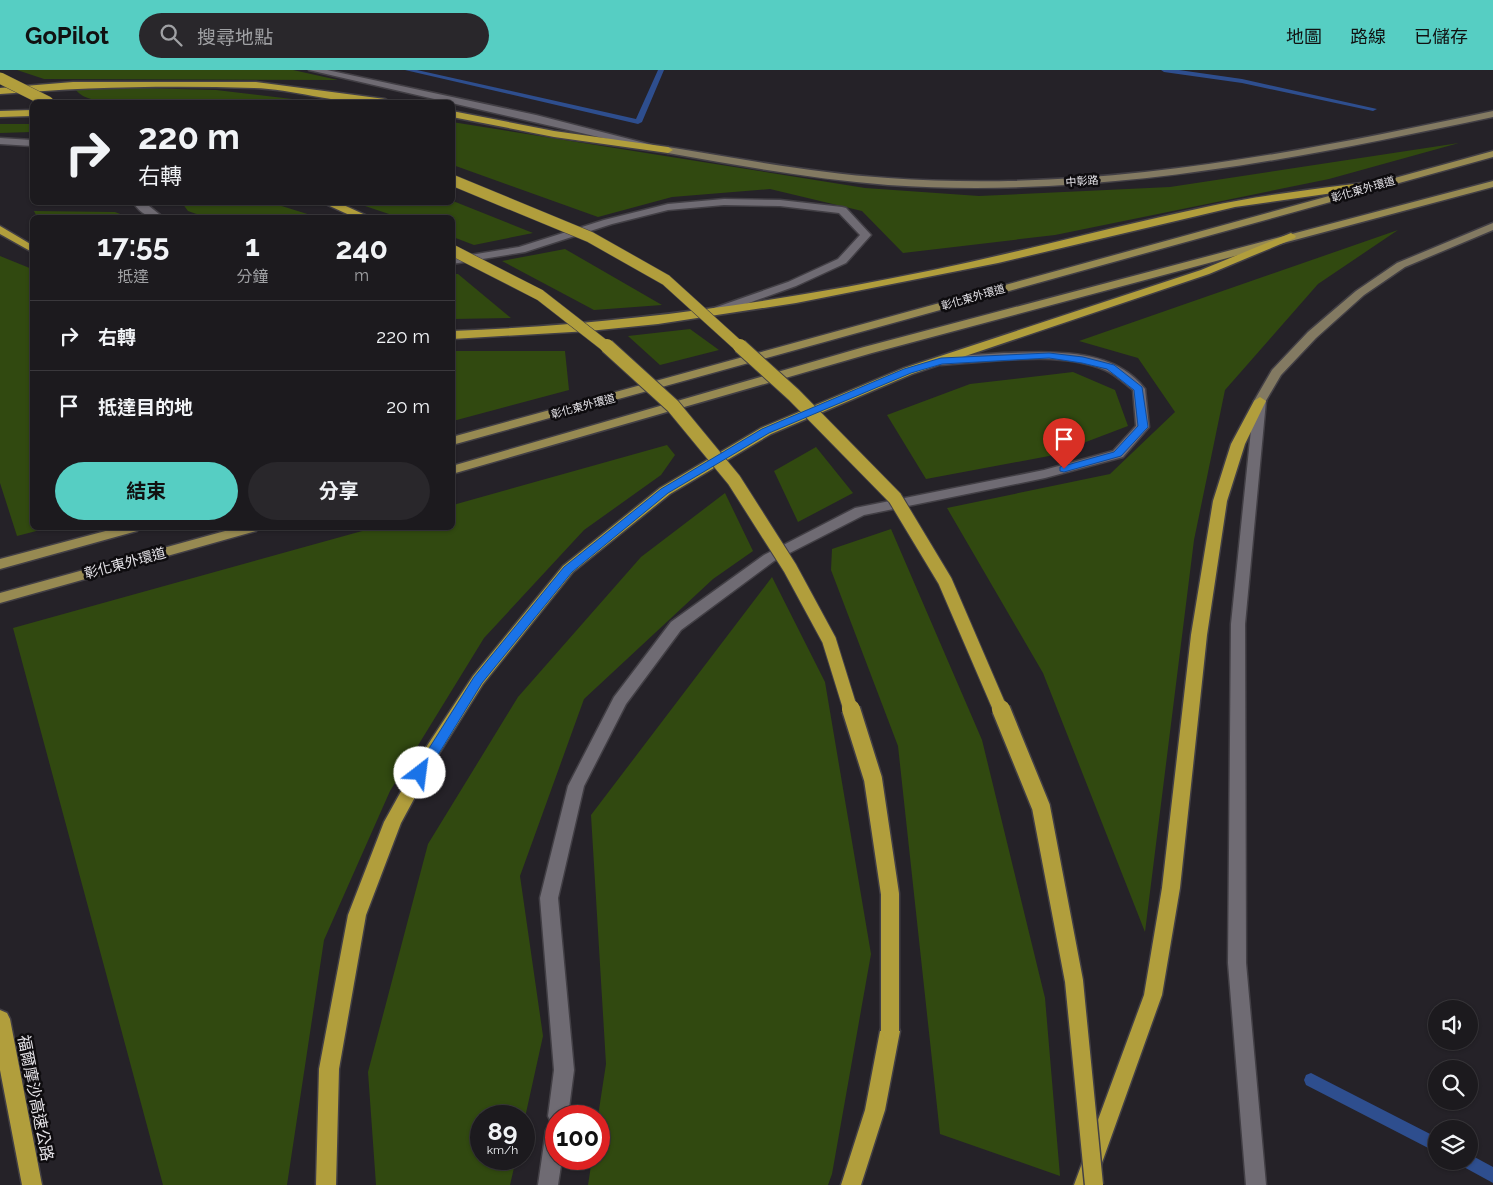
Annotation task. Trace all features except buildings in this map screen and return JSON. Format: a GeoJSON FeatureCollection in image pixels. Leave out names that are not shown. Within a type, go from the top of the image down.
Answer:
{"type":"FeatureCollection","features":[{"type":"Feature","properties":{"kind":"highway"},"geometry":{"type":"LineString","coordinates":[[0,78],[44,100]]}},
{"type":"Feature","properties":{"kind":"highway"},"geometry":{"type":"LineString","coordinates":[[0,91],[73,85],[256,85],[370,100]]}},
{"type":"Feature","properties":{"kind":"highway"},"geometry":{"type":"LineString","coordinates":[[0,114],[30,113]]}},
{"type":"Feature","properties":{"kind":"highway"},"geometry":{"type":"LineString","coordinates":[[455,115],[554,134],[668,150]]}},
{"type":"Feature","properties":{"kind":"highway"},"geometry":{"type":"LineString","coordinates":[[455,181],[590,237],[666,280],[794,395],[895,498],[945,581],[990,683],[1041,807],[1074,981],[1094,1185]]}},
{"type":"Feature","properties":{"kind":"highway"},"geometry":{"type":"LineString","coordinates":[[455,335],[528,333],[664,319],[829,293],[998,260],[1234,204],[1385,183]]}},
{"type":"Feature","properties":{"kind":"highway"},"geometry":{"type":"LineString","coordinates":[[334,205],[359,215]]}},
{"type":"Feature","properties":{"kind":"highway"},"geometry":{"type":"LineString","coordinates":[[0,229],[30,248]]}},
{"type":"Feature","properties":{"kind":"highway"},"geometry":{"type":"LineString","coordinates":[[326,1185],[329,1069],[357,915],[393,822],[429,756],[478,680],[568,570],[664,491],[766,431],[908,371],[1206,272],[1291,236]]}},
{"type":"Feature","properties":{"kind":"highway"},"geometry":{"type":"LineString","coordinates":[[455,252],[540,295],[614,352],[673,406],[734,480],[790,568],[829,640],[873,779],[890,894],[890,1031],[875,1110],[851,1185]]}},
{"type":"Feature","properties":{"kind":"highway"},"geometry":{"type":"LineString","coordinates":[[1084,1185],[1153,995],[1171,888],[1199,635],[1220,502],[1238,444],[1260,402]]}},
{"type":"Feature","properties":{"kind":"highway","name":"福爾摩沙高速公路"},"geometry":{"type":"LineString","coordinates":[[0,1019],[32,1185]]}},
{"type":"Feature","properties":{"kind":"main road","name":"彰化東外環道"},"geometry":{"type":"LineString","coordinates":[[455,440],[1493,154]]}},
{"type":"Feature","properties":{"kind":"main road","name":"彰化東外環道"},"geometry":{"type":"LineString","coordinates":[[455,469],[868,350],[1291,236],[1493,184]]}},
{"type":"Feature","properties":{"kind":"main road"},"geometry":{"type":"LineString","coordinates":[[0,564],[125,530]]}},
{"type":"Feature","properties":{"kind":"main road","name":"彰化東外環道"},"geometry":{"type":"LineString","coordinates":[[0,598],[244,530]]}},
{"type":"Feature","properties":{"kind":"street"},"geometry":{"type":"LineString","coordinates":[[314,70],[453,100]]}},
{"type":"Feature","properties":{"kind":"street"},"geometry":{"type":"LineString","coordinates":[[455,100],[668,150]]}},
{"type":"Feature","properties":{"kind":"street","name":"中彰路"},"geometry":{"type":"LineString","coordinates":[[668,150],[780,169],[871,180],[929,184],[1042,184],[1209,169],[1304,153],[1493,114]]}},
{"type":"Feature","properties":{"kind":"street"},"geometry":{"type":"LineString","coordinates":[[0,141],[30,143]]}},
{"type":"Feature","properties":{"kind":"street"},"geometry":{"type":"LineString","coordinates":[[455,261],[521,250],[608,222],[668,207],[724,202],[780,203],[842,210],[866,235],[842,260],[792,284],[714,311]]}},
{"type":"Feature","properties":{"kind":"street"},"geometry":{"type":"LineString","coordinates":[[140,205],[154,215]]}},
{"type":"Feature","properties":{"kind":"street"},"geometry":{"type":"LineString","coordinates":[[1256,1185],[1237,963],[1238,624],[1260,402],[1276,373],[1312,335],[1360,293],[1401,265],[1493,226]]}},
{"type":"Feature","properties":{"kind":"street"},"geometry":{"type":"LineString","coordinates":[[559,1105],[564,1070],[548,898],[576,786],[620,701],[676,626],[769,558],[860,511],[1046,474],[1118,454],[1143,427],[1139,389],[1111,367],[1083,360],[1049,356],[941,361]]}},
{"type":"Feature","properties":{"kind":"street"},"geometry":{"type":"LineString","coordinates":[[548,1185],[550,1170]]}},
{"type":"Feature","properties":{"kind":"green space"},"geometry":{"type":"Polygon","coordinates":[[[17,70],[293,70],[338,80],[44,79],[17,70]]]}},
{"type":"Feature","properties":{"kind":"green space"},"geometry":{"type":"Polygon","coordinates":[[[100,87],[216,90],[301,100],[95,100],[89,99],[75,89],[100,87]]]}},
{"type":"Feature","properties":{"kind":"green space"},"geometry":{"type":"Polygon","coordinates":[[[455,122],[865,188],[979,196],[1170,187],[1459,143],[1329,179],[1055,235],[903,253],[862,211],[770,189],[672,197],[598,217],[455,166],[455,122]]]}},
{"type":"Feature","properties":{"kind":"green space"},"geometry":{"type":"Polygon","coordinates":[[[0,124],[30,124],[30,132],[0,133],[0,124]]]}},
{"type":"Feature","properties":{"kind":"green space"},"geometry":{"type":"Polygon","coordinates":[[[455,202],[533,233],[474,245],[455,238],[455,215],[392,215],[362,205],[455,205],[455,202]]]}},
{"type":"Feature","properties":{"kind":"green space"},"geometry":{"type":"Polygon","coordinates":[[[184,205],[278,205],[311,215],[199,215],[188,211],[184,205]]]}},
{"type":"Feature","properties":{"kind":"green space"},"geometry":{"type":"Polygon","coordinates":[[[34,211],[115,212],[123,215],[36,215],[34,211]]]}},
{"type":"Feature","properties":{"kind":"green space"},"geometry":{"type":"Polygon","coordinates":[[[1398,230],[1318,284],[1225,390],[1194,540],[1145,932],[1043,673],[947,508],[1110,474],[1175,412],[1138,358],[1079,341],[1398,230]]]}},
{"type":"Feature","properties":{"kind":"green space"},"geometry":{"type":"Polygon","coordinates":[[[565,249],[662,305],[594,310],[502,261],[565,249]]]}},
{"type":"Feature","properties":{"kind":"green space"},"geometry":{"type":"Polygon","coordinates":[[[0,256],[30,268],[30,530],[40,530],[17,536],[0,483],[0,256]]]}},
{"type":"Feature","properties":{"kind":"green space"},"geometry":{"type":"Polygon","coordinates":[[[455,274],[458,274],[511,318],[455,319],[455,274]]]}},
{"type":"Feature","properties":{"kind":"green space"},"geometry":{"type":"Polygon","coordinates":[[[690,329],[719,350],[660,365],[628,336],[690,329]]]}},
{"type":"Feature","properties":{"kind":"green space"},"geometry":{"type":"Polygon","coordinates":[[[455,351],[565,351],[569,390],[455,420],[455,351]]]}},
{"type":"Feature","properties":{"kind":"green space"},"geometry":{"type":"Polygon","coordinates":[[[1073,372],[1115,390],[1128,426],[1049,456],[926,479],[887,415],[970,384],[1073,372]]]}},
{"type":"Feature","properties":{"kind":"green space"},"geometry":{"type":"Polygon","coordinates":[[[667,445],[675,455],[661,475],[584,530],[484,638],[390,791],[324,940],[287,1185],[163,1185],[13,628],[366,530],[455,530],[455,504],[667,445]]]}},
{"type":"Feature","properties":{"kind":"green space"},"geometry":{"type":"Polygon","coordinates":[[[816,447],[853,493],[798,522],[774,471],[816,447]]]}},
{"type":"Feature","properties":{"kind":"green space"},"geometry":{"type":"Polygon","coordinates":[[[725,493],[753,551],[713,579],[584,699],[520,876],[543,1036],[528,1105],[470,1105],[470,1170],[513,1170],[510,1185],[376,1185],[368,1072],[428,844],[518,697],[641,557],[725,493]]]}},
{"type":"Feature","properties":{"kind":"green space"},"geometry":{"type":"Polygon","coordinates":[[[891,529],[982,740],[1045,998],[1060,1176],[940,1134],[898,746],[831,570],[832,549],[891,529]]]}},
{"type":"Feature","properties":{"kind":"green space"},"geometry":{"type":"Polygon","coordinates":[[[772,577],[825,682],[871,954],[832,1174],[828,1185],[588,1185],[590,1170],[610,1170],[610,1105],[600,1105],[606,1064],[591,815],[772,577]]]}},
{"type":"Feature","properties":{"kind":"waterway"},"geometry":{"type":"LineString","coordinates":[[408,70],[638,122],[661,70]]}},
{"type":"Feature","properties":{"kind":"waterway"},"geometry":{"type":"LineString","coordinates":[[1164,70],[1242,81],[1373,109]]}},
{"type":"Feature","properties":{"kind":"waterway"},"geometry":{"type":"LineString","coordinates":[[1311,1080],[1428,1141]]}},
{"type":"Feature","properties":{"kind":"waterway"},"geometry":{"type":"LineString","coordinates":[[1478,1167],[1493,1175]]}},
{"type":"Feature","properties":{"kind":"route"},"geometry":{"type":"LineString","coordinates":[[420,773],[478,680],[568,570],[664,491],[766,431],[908,371],[941,361],[1049,356],[1083,360],[1111,367],[1139,389],[1143,427],[1118,454],[1064,469]]}}]}
